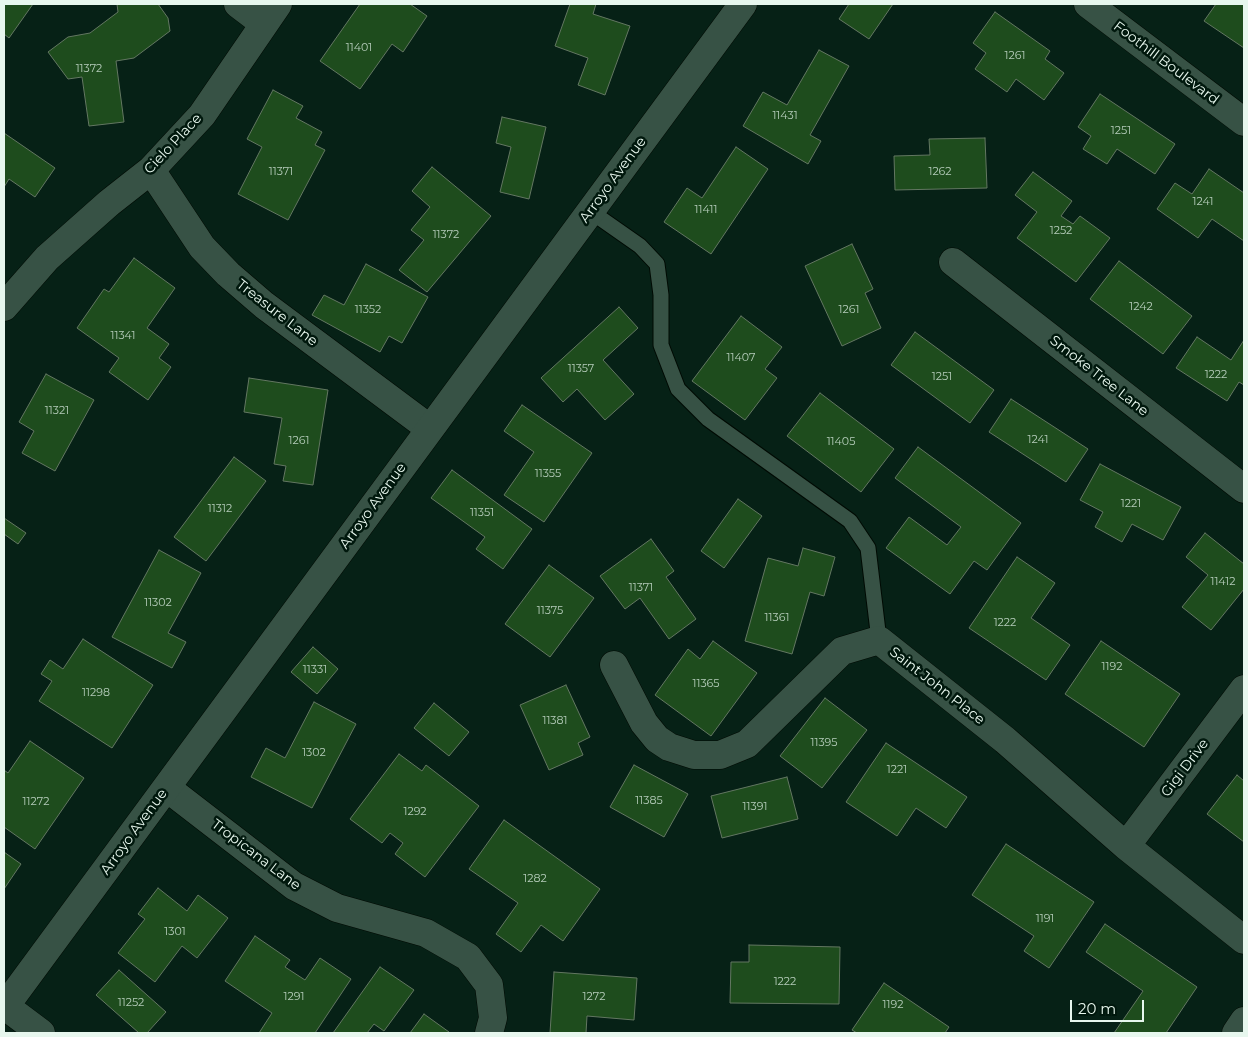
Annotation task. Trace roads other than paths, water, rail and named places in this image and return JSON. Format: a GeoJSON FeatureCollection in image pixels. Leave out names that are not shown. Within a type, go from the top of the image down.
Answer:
{"type":"FeatureCollection","features":[{"type":"Feature","properties":{"kind":"street"},"geometry":{"type":"LineString","coordinates":[[238,4],[271,13]]}},
{"type":"Feature","properties":{"kind":"street","name":"Arroyo Avenue"},"geometry":{"type":"LineString","coordinates":[[4,1007],[743,4]]}},
{"type":"Feature","properties":{"kind":"street","name":"Foothill Boulevard"},"geometry":{"type":"LineString","coordinates":[[1088,4],[1244,122]]}},
{"type":"Feature","properties":{"kind":"street","name":"Cielo Place"},"geometry":{"type":"LineString","coordinates":[[5,302],[48,258],[109,203],[151,170],[202,115],[271,13]]}},
{"type":"Feature","properties":{"kind":"street","name":"Treasure Lane"},"geometry":{"type":"LineString","coordinates":[[151,170],[202,247],[228,274],[264,306],[429,428]]}},
{"type":"Feature","properties":{"kind":"street","name":"Smoke Tree Lane"},"geometry":{"type":"LineString","coordinates":[[953,262],[1244,489]]}},
{"type":"Feature","properties":{"kind":"street","name":"Saint John Place"},"geometry":{"type":"LineString","coordinates":[[614,665],[644,723],[657,739],[669,748],[694,755],[720,755],[747,744],[842,651],[879,640],[1005,740],[1126,846],[1244,940]]}},
{"type":"Feature","properties":{"kind":"street","name":"Gigi Drive"},"geometry":{"type":"LineString","coordinates":[[1126,846],[1244,689]]}},
{"type":"Feature","properties":{"kind":"street","name":"Tropicana Lane"},"geometry":{"type":"LineString","coordinates":[[167,788],[294,886],[337,908],[426,933],[468,957],[489,985],[492,1018],[489,1033]]}},
{"type":"Feature","properties":{"kind":"street"},"geometry":{"type":"LineString","coordinates":[[4,1007],[41,1033]]}},
{"type":"Feature","properties":{"kind":"street"},"geometry":{"type":"LineString","coordinates":[[1236,1033],[1244,1021]]}},
{"type":"Feature","properties":{"kind":"lane"},"geometry":{"type":"LineString","coordinates":[[590,211],[640,246],[657,264],[661,295],[661,345],[678,389],[708,419],[850,522],[868,548],[879,640]]}}]}
